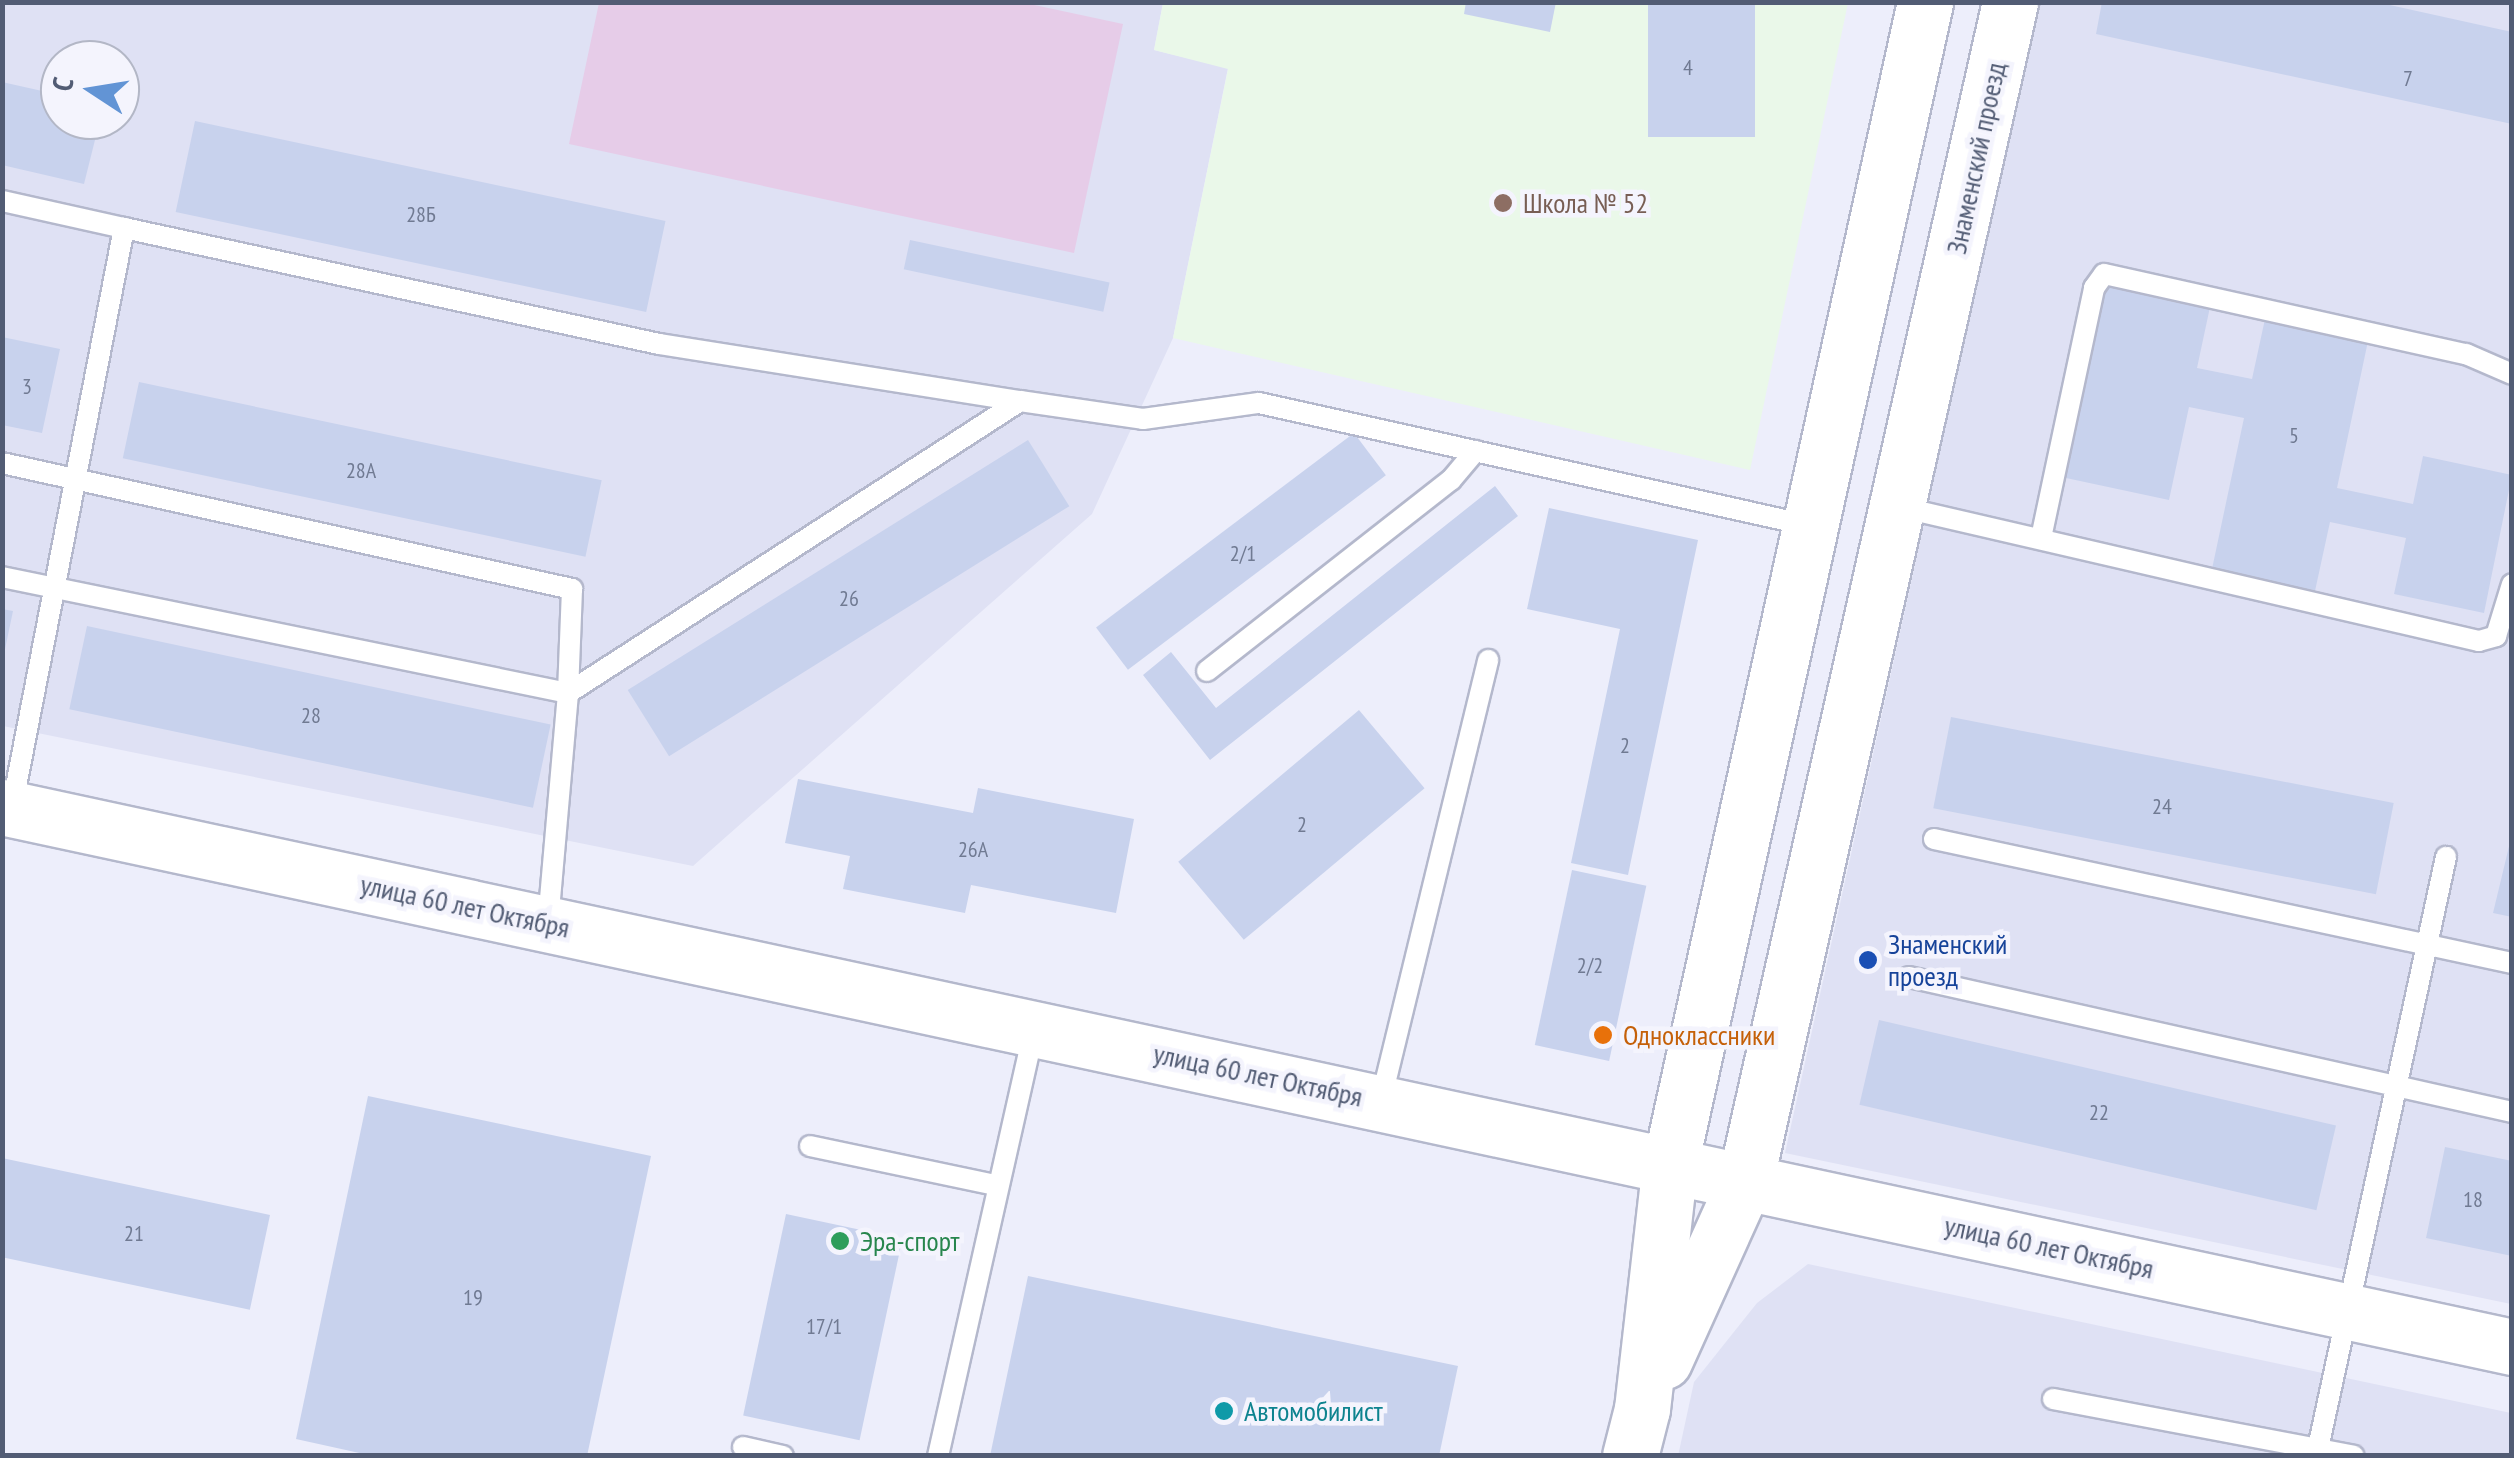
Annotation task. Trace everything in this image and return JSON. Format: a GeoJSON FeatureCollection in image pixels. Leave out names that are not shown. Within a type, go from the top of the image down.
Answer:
{"type":"FeatureCollection","features":[{"type":"Feature","properties":{"kind":"main road","name":"Знаменский проезд"},"geometry":{"type":"LineString","coordinates":[[1636,1432],[1670,1164],[1925,2]]}},
{"type":"Feature","properties":{"kind":"main road","name":"Знаменский проезд"},"geometry":{"type":"LineString","coordinates":[[1636,1432],[1745,1182],[2010,2]]}},
{"type":"Feature","properties":{"kind":"main road","name":"улица 60 лет Октября"},"geometry":{"type":"LineString","coordinates":[[7,808],[2512,1347]]}},
{"type":"Feature","properties":{"kind":"lane"},"geometry":{"type":"LineString","coordinates":[[2,201],[658,344],[1143,419],[1259,403],[1812,526]]}},
{"type":"Feature","properties":{"kind":"lane"},"geometry":{"type":"LineString","coordinates":[[7,808],[124,228]]}},
{"type":"Feature","properties":{"kind":"lane"},"geometry":{"type":"LineString","coordinates":[[2040,538],[2094,288],[2104,274],[2122,272],[2466,354],[2512,374]]}},
{"type":"Feature","properties":{"kind":"lane"},"geometry":{"type":"LineString","coordinates":[[2,576],[568,693],[1020,401]]}},
{"type":"Feature","properties":{"kind":"lane"},"geometry":{"type":"LineString","coordinates":[[1207,671],[1451,480],[1475,451]]}},
{"type":"Feature","properties":{"kind":"lane"},"geometry":{"type":"LineString","coordinates":[[2,463],[572,589],[568,693],[548,923]]}},
{"type":"Feature","properties":{"kind":"lane"},"geometry":{"type":"LineString","coordinates":[[1898,507],[2479,641],[2496,636],[2512,584]]}},
{"type":"Feature","properties":{"kind":"lane"},"geometry":{"type":"LineString","coordinates":[[1380,1102],[1488,660]]}},
{"type":"Feature","properties":{"kind":"lane"},"geometry":{"type":"LineString","coordinates":[[1934,838],[2512,963]]}},
{"type":"Feature","properties":{"kind":"lane"},"geometry":{"type":"LineString","coordinates":[[2318,1448],[2446,857]]}},
{"type":"Feature","properties":{"kind":"lane"},"geometry":{"type":"LineString","coordinates":[[1909,977],[2512,1112]]}},
{"type":"Feature","properties":{"kind":"lane"},"geometry":{"type":"LineString","coordinates":[[938,1456],[995,1185],[1034,1027]]}},
{"type":"Feature","properties":{"kind":"lane"},"geometry":{"type":"LineString","coordinates":[[810,1146],[995,1185]]}},
{"type":"Feature","properties":{"kind":"lane"},"geometry":{"type":"LineString","coordinates":[[2053,1399],[2354,1456]]}},
{"type":"Feature","properties":{"kind":"lane"},"geometry":{"type":"LineString","coordinates":[[744,1447],[783,1456]]}},
{"type":"Feature","properties":{"kind":"shaded area"},"geometry":{"type":"Polygon","coordinates":[[[2,3],[1163,3],[1154,50],[1228,68],[1173,338],[1092,514],[693,866],[3,726],[2,3]]]}},
{"type":"Feature","properties":{"kind":"shaded area"},"geometry":{"type":"Polygon","coordinates":[[[599,3],[1025,3],[1123,24],[1074,253],[569,144],[599,3]]]}},
{"type":"Feature","properties":{"kind":"shaded area","name":"Школа № 52"},"geometry":{"type":"Polygon","coordinates":[[[1163,3],[1848,3],[1750,470],[1173,338],[1228,69],[1154,50],[1163,3]]]}},
{"type":"Feature","properties":{"kind":"shaded area"},"geometry":{"type":"Polygon","coordinates":[[[2039,3],[2511,3],[2511,1304],[1785,1153],[2039,3]]]}},
{"type":"Feature","properties":{"kind":"shaded area"},"geometry":{"type":"Polygon","coordinates":[[[1808,1264],[2511,1413],[2511,1455],[1678,1456],[1694,1382],[1757,1303],[1808,1264]]]}},
{"type":"Feature","properties":{"kind":"building"},"geometry":{"type":"Polygon","coordinates":[[[1466,2],[1556,2],[1550,32],[1464,14],[1466,2]]]}},
{"type":"Feature","properties":{"kind":"building"},"geometry":{"type":"Polygon","coordinates":[[[1648,2],[1755,2],[1755,137],[1648,137],[1648,2]]]}},
{"type":"Feature","properties":{"kind":"building"},"geometry":{"type":"Polygon","coordinates":[[[2102,2],[2376,2],[2512,32],[2512,124],[2096,34],[2102,2]]]}},
{"type":"Feature","properties":{"kind":"building"},"geometry":{"type":"Polygon","coordinates":[[[2,82],[40,91],[40,140],[95,140],[84,184],[2,165],[2,82]]]}},
{"type":"Feature","properties":{"kind":"building"},"geometry":{"type":"Polygon","coordinates":[[[195,121],[665,221],[646,312],[176,212],[195,121]]]}},
{"type":"Feature","properties":{"kind":"building"},"geometry":{"type":"Polygon","coordinates":[[[910,240],[1110,282],[1103,312],[904,269],[910,240]]]}},
{"type":"Feature","properties":{"kind":"building"},"geometry":{"type":"Polygon","coordinates":[[[2107,285],[2210,307],[2197,368],[2252,379],[2265,319],[2368,341],[2337,488],[2413,504],[2423,456],[2512,475],[2484,613],[2394,594],[2406,538],[2330,522],[2315,591],[2212,569],[2244,418],[2189,407],[2169,500],[2066,478],[2107,285]]]}},
{"type":"Feature","properties":{"kind":"building"},"geometry":{"type":"Polygon","coordinates":[[[2,337],[60,349],[42,433],[2,425],[2,337]]]}},
{"type":"Feature","properties":{"kind":"building"},"geometry":{"type":"Polygon","coordinates":[[[139,382],[602,480],[585,557],[123,458],[139,382]]]}},
{"type":"Feature","properties":{"kind":"building"},"geometry":{"type":"Polygon","coordinates":[[[1354,433],[1386,475],[1128,670],[1096,627],[1354,433]]]}},
{"type":"Feature","properties":{"kind":"building"},"geometry":{"type":"Polygon","coordinates":[[[1028,440],[1069,506],[669,756],[628,690],[1028,440]]]}},
{"type":"Feature","properties":{"kind":"building"},"geometry":{"type":"Polygon","coordinates":[[[1495,486],[1518,516],[1210,760],[1143,675],[1171,652],[1216,708],[1495,486]]]}},
{"type":"Feature","properties":{"kind":"building"},"geometry":{"type":"Polygon","coordinates":[[[1549,508],[1698,540],[1628,875],[1571,863],[1620,629],[1527,609],[1549,508]]]}},
{"type":"Feature","properties":{"kind":"building"},"geometry":{"type":"Polygon","coordinates":[[[2,609],[13,611],[4,654],[2,653],[2,609]]]}},
{"type":"Feature","properties":{"kind":"building"},"geometry":{"type":"Polygon","coordinates":[[[87,626],[551,725],[533,808],[69,709],[87,626]]]}},
{"type":"Feature","properties":{"kind":"building"},"geometry":{"type":"Polygon","coordinates":[[[1359,710],[1425,788],[1244,940],[1178,862],[1359,710]]]}},
{"type":"Feature","properties":{"kind":"building"},"geometry":{"type":"Polygon","coordinates":[[[1951,717],[2394,803],[2376,894],[1933,808],[1951,717]]]}},
{"type":"Feature","properties":{"kind":"building"},"geometry":{"type":"Polygon","coordinates":[[[798,779],[973,813],[978,788],[1134,819],[1116,913],[971,885],[965,913],[843,889],[850,856],[785,843],[798,779]]]}},
{"type":"Feature","properties":{"kind":"building"},"geometry":{"type":"Polygon","coordinates":[[[2512,834],[2512,917],[2493,913],[2512,834]]]}},
{"type":"Feature","properties":{"kind":"building"},"geometry":{"type":"Polygon","coordinates":[[[1572,870],[1646,886],[1609,1061],[1535,1045],[1572,870]]]}},
{"type":"Feature","properties":{"kind":"building"},"geometry":{"type":"Polygon","coordinates":[[[1879,1020],[2336,1126],[2316,1210],[1859,1105],[1879,1020]]]}},
{"type":"Feature","properties":{"kind":"building"},"geometry":{"type":"Polygon","coordinates":[[[368,1096],[651,1156],[587,1456],[373,1456],[296,1439],[368,1096]]]}},
{"type":"Feature","properties":{"kind":"building"},"geometry":{"type":"Polygon","coordinates":[[[2445,1147],[2512,1161],[2512,1256],[2426,1238],[2445,1147]]]}},
{"type":"Feature","properties":{"kind":"building"},"geometry":{"type":"Polygon","coordinates":[[[2,1158],[270,1215],[250,1310],[2,1257],[2,1158]]]}},
{"type":"Feature","properties":{"kind":"building"},"geometry":{"type":"Polygon","coordinates":[[[786,1214],[902,1239],[860,1440],[743,1415],[786,1214]]]}},
{"type":"Feature","properties":{"kind":"building","name":"Автомобилист"},"geometry":{"type":"Polygon","coordinates":[[[1028,1276],[1458,1366],[1439,1456],[990,1456],[1028,1276]]]}},
{"type":"Feature","properties":{"kind":"place","name":"Школа № 52"},"geometry":{"type":"Point","coordinates":[1503,203]}},
{"type":"Feature","properties":{"kind":"place","name":"Знаменский проезд"},"geometry":{"type":"Point","coordinates":[1868,960]}},
{"type":"Feature","properties":{"kind":"place","name":"Одноклассники"},"geometry":{"type":"Point","coordinates":[1603,1035]}},
{"type":"Feature","properties":{"kind":"place","name":"Эра-спорт"},"geometry":{"type":"Point","coordinates":[840,1241]}},
{"type":"Feature","properties":{"kind":"place","name":"Автомобилист"},"geometry":{"type":"Point","coordinates":[1224,1411]}}]}
